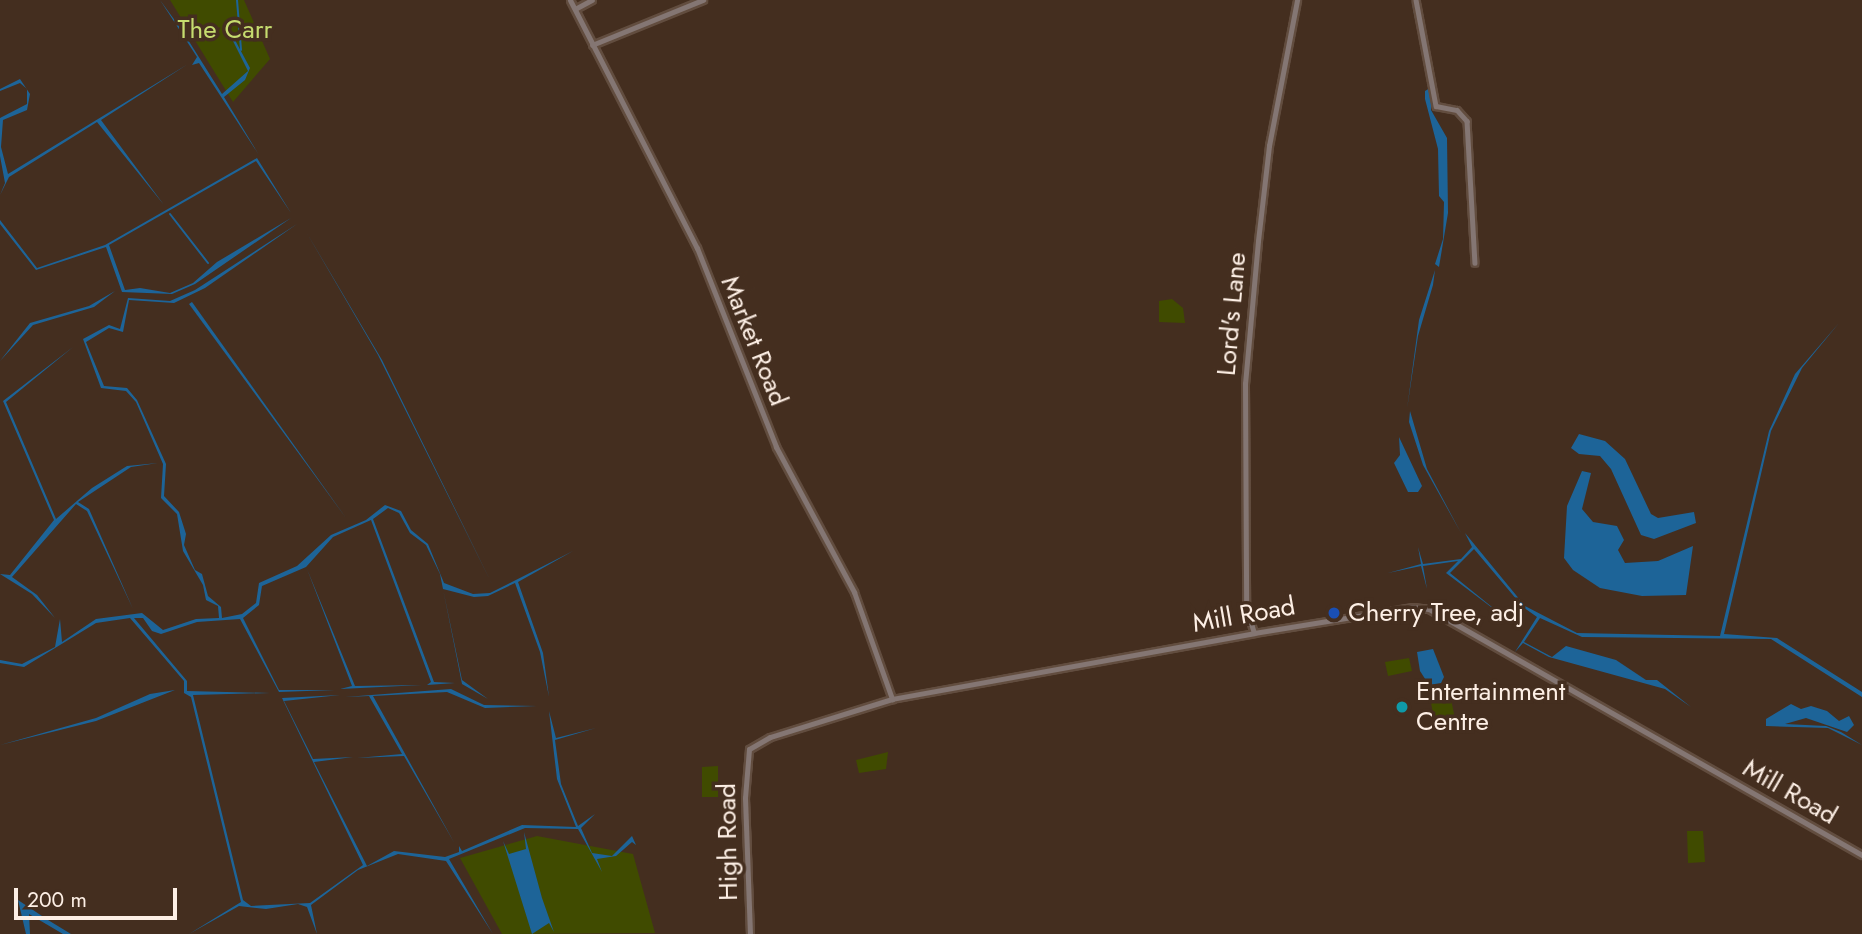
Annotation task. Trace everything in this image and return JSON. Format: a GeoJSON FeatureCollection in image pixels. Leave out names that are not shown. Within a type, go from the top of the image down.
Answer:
{"type":"FeatureCollection","features":[{"type":"Feature","properties":{"kind":"street","name":"Market Road"},"geometry":{"type":"LineString","coordinates":[[570,0],[697,248],[776,447],[854,592],[892,699]]}},
{"type":"Feature","properties":{"kind":"street"},"geometry":{"type":"LineString","coordinates":[[575,9],[593,0]]}},
{"type":"Feature","properties":{"kind":"street"},"geometry":{"type":"LineString","coordinates":[[592,45],[670,10],[703,0]]}},
{"type":"Feature","properties":{"kind":"street","name":"Lord's Lane"},"geometry":{"type":"LineString","coordinates":[[1254,633],[1246,607],[1245,383],[1269,146],[1297,0]]}},
{"type":"Feature","properties":{"kind":"street"},"geometry":{"type":"LineString","coordinates":[[1416,0],[1436,106],[1457,110],[1467,121],[1475,263]]}},
{"type":"Feature","properties":{"kind":"street","name":"Mill Road"},"geometry":{"type":"LineString","coordinates":[[749,749],[770,737],[892,699],[1413,607],[1429,609],[1862,855]]}},
{"type":"Feature","properties":{"kind":"street","name":"High Road"},"geometry":{"type":"LineString","coordinates":[[749,749],[745,797],[750,934]]}},
{"type":"Feature","properties":{"kind":"green space","name":"The Carr"},"geometry":{"type":"Polygon","coordinates":[[[170,0],[244,0],[270,59],[233,102],[170,0]]]}},
{"type":"Feature","properties":{"kind":"green space"},"geometry":{"type":"Polygon","coordinates":[[[1172,299],[1183,308],[1185,323],[1159,322],[1159,301],[1172,299]]]}},
{"type":"Feature","properties":{"kind":"green space"},"geometry":{"type":"Polygon","coordinates":[[[1409,658],[1412,671],[1388,676],[1385,662],[1409,658]]]}},
{"type":"Feature","properties":{"kind":"green space"},"geometry":{"type":"Polygon","coordinates":[[[1449,689],[1455,719],[1435,723],[1429,693],[1449,689]]]}},
{"type":"Feature","properties":{"kind":"green space"},"geometry":{"type":"Polygon","coordinates":[[[888,752],[886,769],[859,773],[856,760],[888,752]]]}},
{"type":"Feature","properties":{"kind":"green space"},"geometry":{"type":"Polygon","coordinates":[[[718,766],[718,797],[702,797],[702,767],[718,766]]]}},
{"type":"Feature","properties":{"kind":"green space"},"geometry":{"type":"Polygon","coordinates":[[[1687,831],[1703,831],[1705,862],[1688,863],[1687,831]]]}},
{"type":"Feature","properties":{"kind":"green space"},"geometry":{"type":"Polygon","coordinates":[[[537,836],[633,854],[655,933],[502,934],[460,858],[537,836]]]}},
{"type":"Feature","properties":{"kind":"water"},"geometry":{"type":"Polygon","coordinates":[[[160,0],[184,33],[221,28],[185,35],[222,94],[248,71],[228,27],[250,68],[245,80],[224,97],[259,155],[199,63],[192,65],[197,57],[160,0]]]}},
{"type":"Feature","properties":{"kind":"water"},"geometry":{"type":"Polygon","coordinates":[[[1411,0],[1432,90],[1431,110],[1447,138],[1448,213],[1439,267],[1435,264],[1443,239],[1444,202],[1439,196],[1438,149],[1425,99],[1425,91],[1430,88],[1411,0]]]}},
{"type":"Feature","properties":{"kind":"water"},"geometry":{"type":"Polygon","coordinates":[[[188,64],[101,120],[164,205],[97,122],[9,177],[0,195],[5,183],[0,156],[0,118],[27,104],[27,90],[30,94],[27,110],[3,120],[1,147],[8,174],[188,64]]]}},
{"type":"Feature","properties":{"kind":"water"},"geometry":{"type":"Polygon","coordinates":[[[20,79],[26,88],[20,83],[0,91],[20,79]]]}},
{"type":"Feature","properties":{"kind":"water"},"geometry":{"type":"Polygon","coordinates":[[[257,158],[291,213],[256,161],[109,245],[125,290],[140,288],[170,293],[193,283],[217,262],[291,218],[195,284],[172,294],[122,292],[106,247],[36,270],[0,224],[0,220],[37,268],[105,245],[257,158]]]}},
{"type":"Feature","properties":{"kind":"water"},"geometry":{"type":"Polygon","coordinates":[[[297,224],[205,288],[174,303],[129,300],[123,332],[109,328],[86,342],[104,386],[127,388],[137,400],[166,464],[164,496],[179,512],[186,534],[184,545],[195,570],[202,574],[208,596],[221,607],[222,618],[242,614],[256,603],[259,583],[297,566],[331,535],[366,520],[385,505],[401,511],[411,530],[428,544],[444,583],[473,594],[490,593],[573,551],[518,582],[543,653],[549,697],[540,652],[515,583],[488,596],[474,597],[443,589],[440,574],[426,545],[410,533],[399,513],[388,508],[373,519],[434,682],[455,683],[427,685],[431,682],[371,520],[333,537],[306,567],[262,586],[259,605],[243,618],[279,690],[335,690],[279,692],[240,619],[197,622],[161,634],[152,631],[143,618],[134,618],[187,681],[187,691],[270,693],[193,695],[243,900],[251,906],[310,903],[363,865],[282,698],[340,695],[284,701],[313,759],[353,757],[314,762],[367,866],[394,851],[445,857],[459,852],[459,846],[462,851],[522,825],[576,827],[557,779],[549,711],[556,738],[596,728],[555,740],[561,784],[578,826],[595,814],[581,828],[592,853],[612,856],[632,836],[636,845],[632,842],[616,856],[597,859],[602,872],[578,829],[525,828],[449,859],[493,934],[446,861],[398,854],[358,870],[311,905],[317,934],[307,907],[298,904],[266,909],[239,906],[189,934],[241,902],[191,697],[184,693],[184,681],[130,618],[96,623],[24,667],[0,663],[0,660],[22,664],[55,647],[60,619],[62,642],[96,619],[142,613],[163,630],[196,619],[219,618],[218,606],[206,600],[203,585],[183,551],[177,514],[161,498],[163,464],[136,402],[126,391],[101,388],[83,339],[109,325],[120,329],[128,298],[170,301],[195,290],[297,224]]]}},
{"type":"Feature","properties":{"kind":"water"},"geometry":{"type":"Polygon","coordinates":[[[305,230],[382,360],[492,584],[378,355],[305,230]]]}},
{"type":"Feature","properties":{"kind":"water"},"geometry":{"type":"Polygon","coordinates":[[[1435,270],[1418,336],[1407,409],[1419,320],[1435,270]]]}},
{"type":"Feature","properties":{"kind":"water"},"geometry":{"type":"Polygon","coordinates":[[[115,291],[94,307],[33,325],[0,361],[30,323],[89,306],[115,291]]]}},
{"type":"Feature","properties":{"kind":"water"},"geometry":{"type":"Polygon","coordinates":[[[192,302],[346,518],[189,304],[192,302]]]}},
{"type":"Feature","properties":{"kind":"water"},"geometry":{"type":"Polygon","coordinates":[[[1839,323],[1802,368],[1771,431],[1724,634],[1777,638],[1862,692],[1862,697],[1771,639],[1582,637],[1540,618],[1524,642],[1552,657],[1566,646],[1616,660],[1646,680],[1657,680],[1691,707],[1665,689],[1549,657],[1523,643],[1515,652],[1537,617],[1523,607],[1474,549],[1450,573],[1503,616],[1446,573],[1458,561],[1423,566],[1427,589],[1421,566],[1388,573],[1421,564],[1418,547],[1423,564],[1461,559],[1472,547],[1465,533],[1525,606],[1577,633],[1720,636],[1769,431],[1795,374],[1839,323]]]}},
{"type":"Feature","properties":{"kind":"water"},"geometry":{"type":"Polygon","coordinates":[[[73,347],[6,402],[56,519],[92,488],[127,466],[158,463],[131,467],[78,502],[89,509],[133,609],[87,511],[76,504],[12,577],[37,595],[55,618],[32,594],[0,574],[10,575],[54,520],[3,401],[73,347]]]}},
{"type":"Feature","properties":{"kind":"water"},"geometry":{"type":"Polygon","coordinates":[[[1410,411],[1427,469],[1461,533],[1423,465],[1409,422],[1410,411]]]}},
{"type":"Feature","properties":{"kind":"water"},"geometry":{"type":"Polygon","coordinates":[[[1579,434],[1605,441],[1625,459],[1651,514],[1658,518],[1694,512],[1696,523],[1654,539],[1641,535],[1611,469],[1600,456],[1579,454],[1571,448],[1579,434]]]}},
{"type":"Feature","properties":{"kind":"water"},"geometry":{"type":"Polygon","coordinates":[[[1399,437],[1422,486],[1418,492],[1408,492],[1394,463],[1400,455],[1399,437]]]}},
{"type":"Feature","properties":{"kind":"water"},"geometry":{"type":"Polygon","coordinates":[[[1582,471],[1591,473],[1582,509],[1593,522],[1617,526],[1624,540],[1618,550],[1625,563],[1658,561],[1693,546],[1686,595],[1642,596],[1600,588],[1573,570],[1564,558],[1567,506],[1582,471]]]}},
{"type":"Feature","properties":{"kind":"water"},"geometry":{"type":"Polygon","coordinates":[[[307,569],[355,686],[422,685],[340,689],[352,686],[307,569]]]}},
{"type":"Feature","properties":{"kind":"water"},"geometry":{"type":"Polygon","coordinates":[[[443,589],[462,680],[488,699],[462,684],[443,589]]]}},
{"type":"Feature","properties":{"kind":"water"},"geometry":{"type":"Polygon","coordinates":[[[1433,649],[1444,677],[1441,683],[1429,685],[1420,671],[1417,652],[1433,649]]]}},
{"type":"Feature","properties":{"kind":"water"},"geometry":{"type":"Polygon","coordinates":[[[451,689],[484,705],[537,706],[485,708],[447,692],[373,696],[455,844],[404,756],[357,758],[402,754],[369,696],[345,697],[451,689]]]}},
{"type":"Feature","properties":{"kind":"water"},"geometry":{"type":"Polygon","coordinates":[[[175,690],[96,721],[0,745],[96,718],[150,694],[175,690]]]}},
{"type":"Feature","properties":{"kind":"water"},"geometry":{"type":"Polygon","coordinates":[[[1791,704],[1801,709],[1811,706],[1827,711],[1839,721],[1849,716],[1854,725],[1847,732],[1806,718],[1785,724],[1826,726],[1862,745],[1828,728],[1766,726],[1766,719],[1791,704]]]}},
{"type":"Feature","properties":{"kind":"water"},"geometry":{"type":"Polygon","coordinates":[[[524,832],[554,932],[549,923],[532,934],[503,841],[509,854],[526,849],[524,832]]]}},
{"type":"Feature","properties":{"kind":"water"},"geometry":{"type":"Polygon","coordinates":[[[18,900],[71,934],[63,934],[29,914],[30,934],[26,934],[18,900]]]}},
{"type":"Feature","properties":{"kind":"waterway"},"geometry":{"type":"LineString","coordinates":[[237,0],[241,50]]}},
{"type":"Feature","properties":{"kind":"waterway"},"geometry":{"type":"LineString","coordinates":[[170,214],[208,263]]}},
{"type":"Feature","properties":{"kind":"place","name":"Cherry Tree, adj"},"geometry":{"type":"Point","coordinates":[1334,613]}},
{"type":"Feature","properties":{"kind":"place","name":"Entertainment Centre"},"geometry":{"type":"Point","coordinates":[1402,707]}}]}
